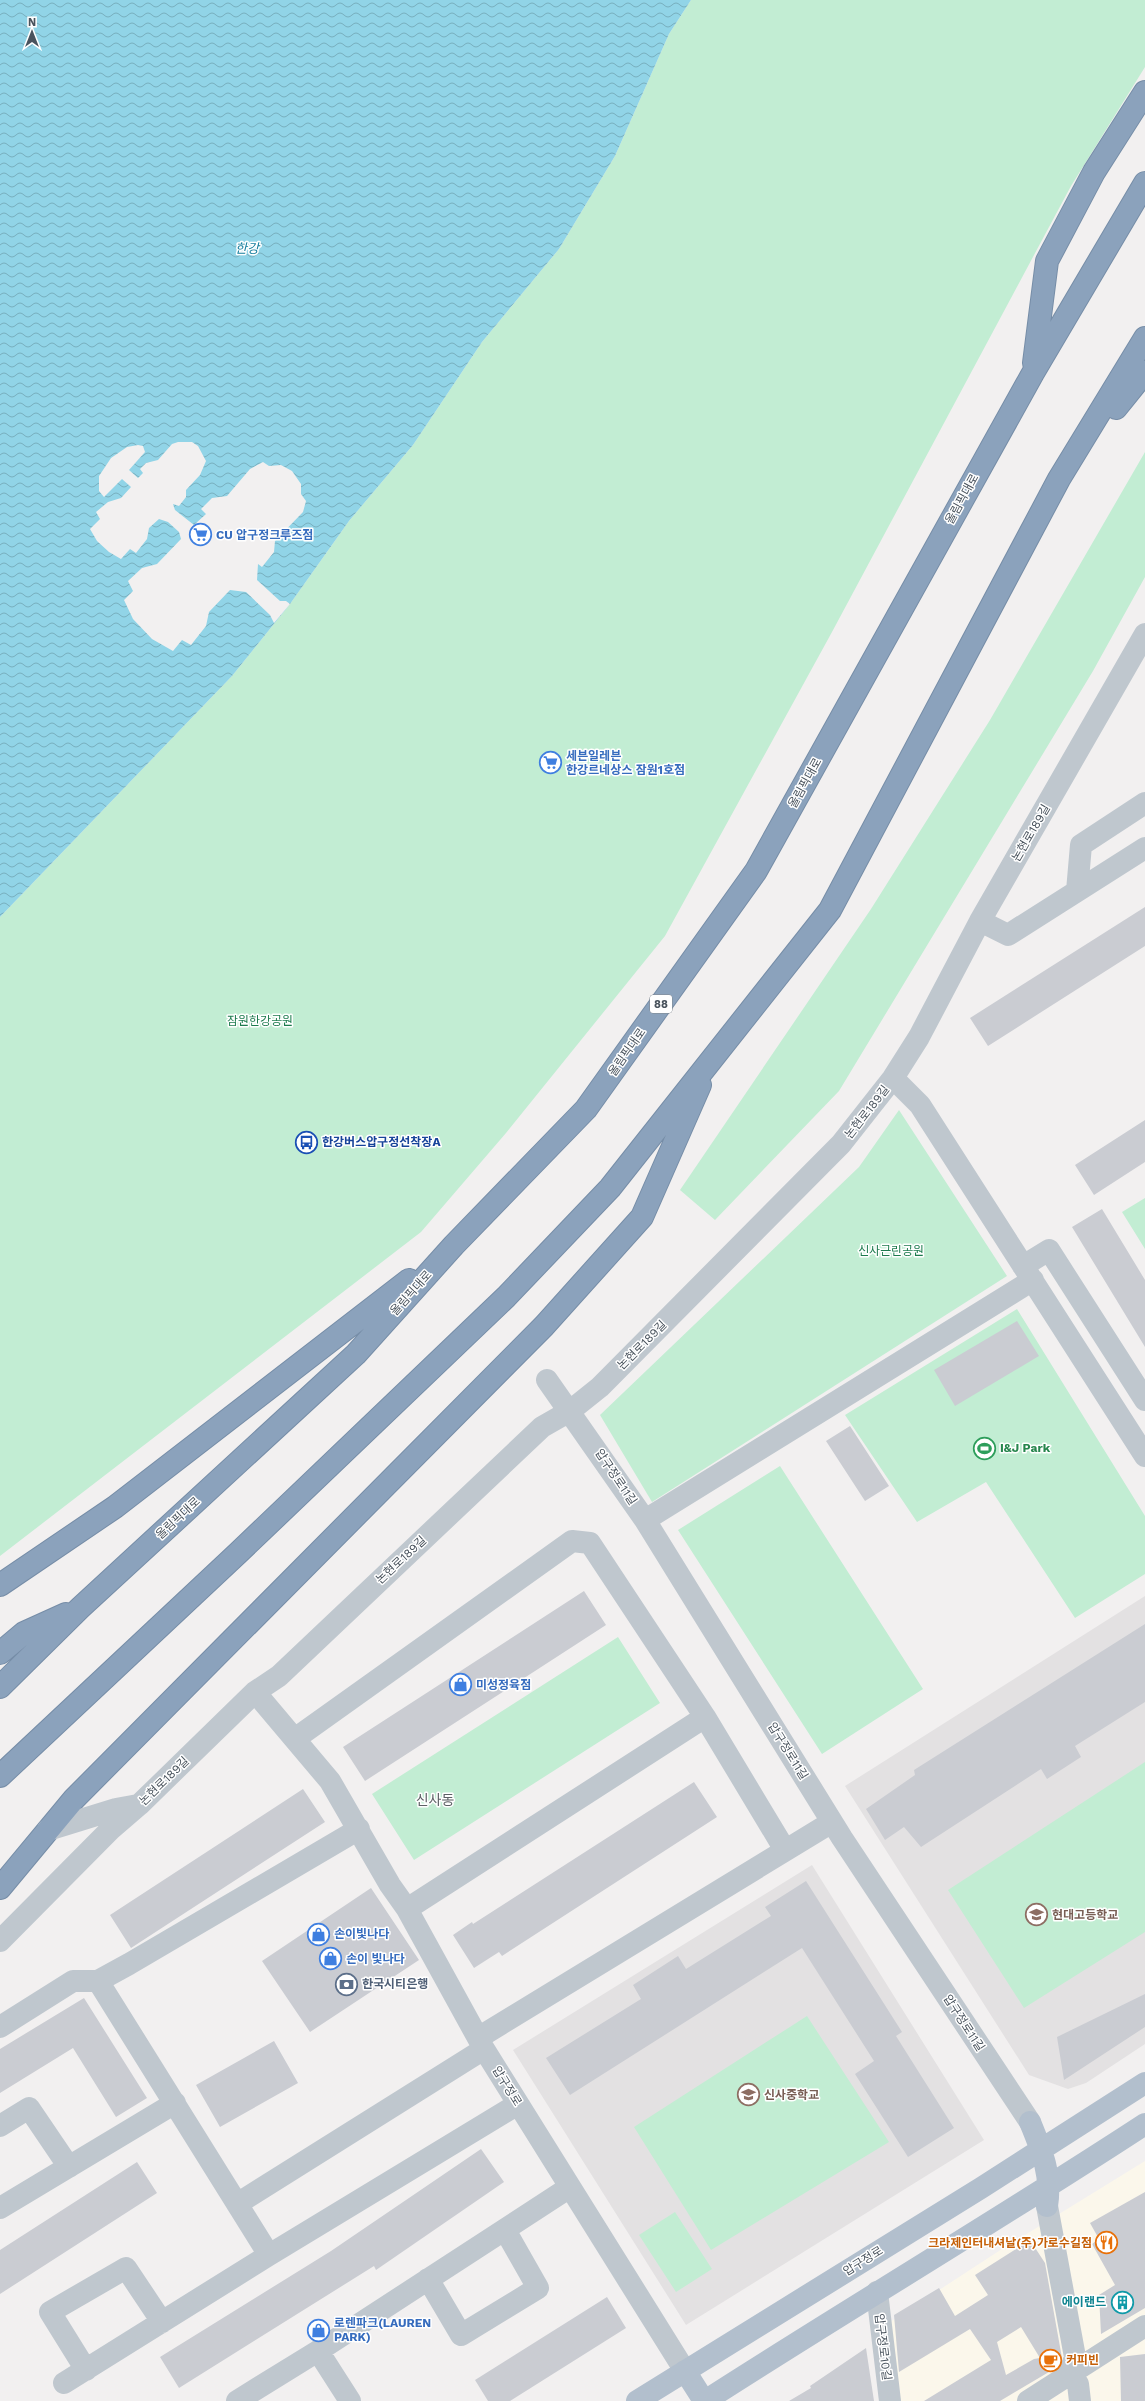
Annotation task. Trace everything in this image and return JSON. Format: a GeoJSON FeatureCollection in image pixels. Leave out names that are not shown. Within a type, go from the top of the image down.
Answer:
{"type":"FeatureCollection","features":[{"type":"Feature","properties":{"kind":"highway"},"geometry":{"type":"LineString","coordinates":[[1033,373],[1047,261],[1094,172],[1145,92]]}},
{"type":"Feature","properties":{"kind":"highway","name":"올림픽대로"},"geometry":{"type":"LineString","coordinates":[[0,1687],[80,1608],[356,1354],[454,1245],[586,1109],[756,871],[1033,373],[1145,183]]}},
{"type":"Feature","properties":{"kind":"highway"},"geometry":{"type":"LineString","coordinates":[[0,1776],[232,1560],[506,1297],[610,1188],[830,910],[1059,479],[1145,338]]}},
{"type":"Feature","properties":{"kind":"highway"},"geometry":{"type":"LineString","coordinates":[[1059,479],[1145,372]]}},
{"type":"Feature","properties":{"kind":"highway"},"geometry":{"type":"LineString","coordinates":[[0,1888],[80,1794],[539,1331],[642,1217],[714,1055]]}},
{"type":"Feature","properties":{"kind":"highway"},"geometry":{"type":"LineString","coordinates":[[0,1585],[115,1507],[454,1245]]}},
{"type":"Feature","properties":{"kind":"highway"},"geometry":{"type":"LineString","coordinates":[[0,1653],[24,1633],[80,1608]]}},
{"type":"Feature","properties":{"kind":"main road","name":"압구정로"},"geometry":{"type":"LineString","coordinates":[[637,2401],[1041,2150],[1145,2083]]}},
{"type":"Feature","properties":{"kind":"main road"},"geometry":{"type":"LineString","coordinates":[[1030,2122],[1041,2150],[1049,2196]]}},
{"type":"Feature","properties":{"kind":"main road"},"geometry":{"type":"LineString","coordinates":[[685,2371],[705,2401],[877,2292],[1049,2196],[1145,2124]]}},
{"type":"Feature","properties":{"kind":"street","name":"논현로189길"},"geometry":{"type":"LineString","coordinates":[[0,1941],[110,1830],[139,1805],[255,1692],[279,1676],[542,1427],[570,1411],[600,1387],[841,1144],[893,1078],[919,1037],[980,921],[1145,634]]}},
{"type":"Feature","properties":{"kind":"street"},"geometry":{"type":"LineString","coordinates":[[1077,891],[1081,845],[1145,803]]}},
{"type":"Feature","properties":{"kind":"street"},"geometry":{"type":"LineString","coordinates":[[980,921],[1008,935],[1145,848]]}},
{"type":"Feature","properties":{"kind":"street"},"geometry":{"type":"LineString","coordinates":[[893,1078],[920,1104],[1120,1418],[1143,1449]]}},
{"type":"Feature","properties":{"kind":"street"},"geometry":{"type":"LineString","coordinates":[[645,1520],[1028,1273],[1048,1250],[1145,1401],[1120,1418]]}},
{"type":"Feature","properties":{"kind":"street","name":"압구정로11길"},"geometry":{"type":"LineString","coordinates":[[547,1380],[645,1520],[832,1822],[1030,2122]]}},
{"type":"Feature","properties":{"kind":"street"},"geometry":{"type":"LineString","coordinates":[[296,1738],[572,1541],[590,1543],[705,1717],[785,1850]]}},
{"type":"Feature","properties":{"kind":"street","name":"압구정로"},"geometry":{"type":"LineString","coordinates":[[255,1692],[296,1738],[330,1781],[390,1884],[407,1909],[481,2043],[685,2371]]}},
{"type":"Feature","properties":{"kind":"street"},"geometry":{"type":"LineString","coordinates":[[407,1909],[705,1717]]}},
{"type":"Feature","properties":{"kind":"street"},"geometry":{"type":"LineString","coordinates":[[48,1830],[116,1809],[139,1805]]}},
{"type":"Feature","properties":{"kind":"street"},"geometry":{"type":"LineString","coordinates":[[237,2204],[481,2043],[785,1850],[832,1822]]}},
{"type":"Feature","properties":{"kind":"street"},"geometry":{"type":"LineString","coordinates":[[0,2026],[73,1981],[98,1981],[359,1829]]}},
{"type":"Feature","properties":{"kind":"street"},"geometry":{"type":"LineString","coordinates":[[98,1981],[269,2255]]}},
{"type":"Feature","properties":{"kind":"street"},"geometry":{"type":"LineString","coordinates":[[0,2208],[175,2103]]}},
{"type":"Feature","properties":{"kind":"street"},"geometry":{"type":"LineString","coordinates":[[64,2383],[269,2255],[518,2104]]}},
{"type":"Feature","properties":{"kind":"street"},"geometry":{"type":"LineString","coordinates":[[0,2126],[29,2108],[69,2167]]}},
{"type":"Feature","properties":{"kind":"street"},"geometry":{"type":"LineString","coordinates":[[242,2400],[570,2187]]}},
{"type":"Feature","properties":{"kind":"street"},"geometry":{"type":"LineString","coordinates":[[1049,2196],[1074,2357],[1070,2372],[1078,2384],[1080,2401]]}},
{"type":"Feature","properties":{"kind":"street"},"geometry":{"type":"LineString","coordinates":[[428,2279],[462,2335],[538,2288],[505,2230]]}},
{"type":"Feature","properties":{"kind":"street"},"geometry":{"type":"LineString","coordinates":[[86,2370],[50,2312],[126,2268],[162,2322]]}},
{"type":"Feature","properties":{"kind":"street","name":"압구정로10길"},"geometry":{"type":"LineString","coordinates":[[877,2292],[890,2401]]}},
{"type":"Feature","properties":{"kind":"street"},"geometry":{"type":"LineString","coordinates":[[1028,2401],[1070,2372],[1145,2326]]}},
{"type":"Feature","properties":{"kind":"street"},"geometry":{"type":"LineString","coordinates":[[318,2351],[350,2401]]}},
{"type":"Feature","properties":{"kind":"shaded area","name":"현대고등학교"},"geometry":{"type":"Polygon","coordinates":[[[1145,1596],[1145,2044],[1086,2083],[1068,2089],[1029,2075],[845,1786],[1145,1596]]]}},
{"type":"Feature","properties":{"kind":"shaded area","name":"신사중학교"},"geometry":{"type":"Polygon","coordinates":[[[812,1865],[984,2140],[686,2325],[513,2050],[812,1865]]]}},
{"type":"Feature","properties":{"kind":"shaded area"},"geometry":{"type":"Polygon","coordinates":[[[1145,2161],[1145,2401],[899,2401],[890,2322],[1002,2249],[1145,2161]]]}},
{"type":"Feature","properties":{"kind":"green space","name":"잠원한강공원"},"geometry":{"type":"Polygon","coordinates":[[[691,0],[1145,0],[1145,67],[1071,186],[832,632],[665,936],[506,1133],[421,1232],[0,1556],[0,917],[232,676],[290,604],[349,521],[413,445],[482,342],[559,249],[615,156],[669,34],[691,0]]]}},
{"type":"Feature","properties":{"kind":"green space"},"geometry":{"type":"Polygon","coordinates":[[[1145,452],[1145,577],[1093,671],[839,1091],[715,1220],[680,1190],[871,909],[990,720],[1145,452]]]}},
{"type":"Feature","properties":{"kind":"green space","name":"신사근린공원"},"geometry":{"type":"Polygon","coordinates":[[[899,1110],[1007,1276],[652,1502],[600,1415],[859,1167],[899,1110]]]}},
{"type":"Feature","properties":{"kind":"green space"},"geometry":{"type":"Polygon","coordinates":[[[1145,1198],[1145,1249],[1122,1212],[1145,1198]]]}},
{"type":"Feature","properties":{"kind":"green space","name":"I&J Park"},"geometry":{"type":"Polygon","coordinates":[[[1017,1309],[1145,1516],[1145,1574],[1075,1618],[986,1482],[917,1522],[845,1415],[1017,1309]]]}},
{"type":"Feature","properties":{"kind":"green space"},"geometry":{"type":"Polygon","coordinates":[[[780,1466],[923,1689],[822,1754],[678,1530],[780,1466]]]}},
{"type":"Feature","properties":{"kind":"green space"},"geometry":{"type":"Polygon","coordinates":[[[618,1637],[660,1703],[414,1860],[372,1794],[618,1637]]]}},
{"type":"Feature","properties":{"kind":"green space"},"geometry":{"type":"Polygon","coordinates":[[[1145,1762],[1145,1932],[1024,2008],[948,1890],[1145,1762]]]}},
{"type":"Feature","properties":{"kind":"green space"},"geometry":{"type":"Polygon","coordinates":[[[807,2016],[889,2142],[711,2250],[634,2127],[807,2016]]]}},
{"type":"Feature","properties":{"kind":"green space"},"geometry":{"type":"Polygon","coordinates":[[[675,2212],[712,2269],[676,2292],[639,2235],[675,2212]]]}},
{"type":"Feature","properties":{"kind":"water","name":"한강"},"geometry":{"type":"Polygon","coordinates":[[[0,0],[691,0],[669,34],[615,156],[559,249],[482,342],[413,445],[349,521],[290,604],[232,676],[0,917],[0,0]]]}},
{"type":"Feature","properties":{"kind":"pier"},"geometry":{"type":"Polygon","coordinates":[[[178,442],[192,442],[198,446],[206,461],[200,475],[186,490],[186,497],[179,506],[173,504],[175,510],[194,525],[206,514],[201,509],[212,498],[227,496],[250,469],[263,462],[269,466],[281,465],[292,471],[301,484],[301,494],[306,501],[303,512],[275,541],[274,552],[262,567],[258,564],[257,580],[280,601],[286,601],[290,604],[274,623],[270,615],[246,592],[230,590],[209,612],[206,626],[191,645],[182,640],[173,651],[152,639],[133,619],[124,600],[133,591],[128,581],[142,568],[157,564],[181,539],[179,532],[168,522],[159,519],[149,528],[147,539],[136,553],[130,549],[121,559],[109,552],[97,541],[90,529],[100,519],[96,512],[108,502],[121,498],[131,487],[122,479],[104,497],[99,491],[99,476],[111,458],[127,447],[138,445],[143,446],[145,452],[129,470],[138,478],[143,473],[140,469],[146,463],[158,460],[172,444],[178,442]]]}},
{"type":"Feature","properties":{"kind":"building"},"geometry":{"type":"Polygon","coordinates":[[[1145,907],[1145,946],[988,1046],[970,1018],[1145,907]]]}},
{"type":"Feature","properties":{"kind":"building"},"geometry":{"type":"Polygon","coordinates":[[[1145,1120],[1145,1162],[1094,1195],[1075,1165],[1145,1120]]]}},
{"type":"Feature","properties":{"kind":"building"},"geometry":{"type":"Polygon","coordinates":[[[1102,1209],[1145,1280],[1145,1347],[1072,1227],[1102,1209]]]}},
{"type":"Feature","properties":{"kind":"building"},"geometry":{"type":"Polygon","coordinates":[[[1017,1321],[1039,1356],[955,1406],[934,1370],[1017,1321]]]}},
{"type":"Feature","properties":{"kind":"building"},"geometry":{"type":"Polygon","coordinates":[[[850,1426],[889,1486],[865,1501],[826,1441],[850,1426]]]}},
{"type":"Feature","properties":{"kind":"building"},"geometry":{"type":"Polygon","coordinates":[[[584,1591],[606,1625],[365,1781],[343,1747],[584,1591]]]}},
{"type":"Feature","properties":{"kind":"building"},"geometry":{"type":"Polygon","coordinates":[[[1145,1624],[1145,1702],[1075,1746],[1081,1757],[1047,1779],[1041,1769],[921,1847],[904,1827],[885,1840],[866,1809],[915,1775],[914,1770],[1145,1624]]]}},
{"type":"Feature","properties":{"kind":"building"},"geometry":{"type":"Polygon","coordinates":[[[694,1782],[717,1817],[502,1956],[499,1952],[474,1968],[453,1935],[472,1922],[473,1924],[694,1782]]]}},
{"type":"Feature","properties":{"kind":"building"},"geometry":{"type":"Polygon","coordinates":[[[303,1789],[325,1822],[131,1948],[110,1915],[303,1789]]]}},
{"type":"Feature","properties":{"kind":"building"},"geometry":{"type":"Polygon","coordinates":[[[806,1881],[902,2032],[896,2036],[954,2128],[908,2157],[855,2074],[874,2061],[802,1948],[570,2095],[546,2058],[641,1999],[633,1985],[678,1956],[686,1969],[771,1916],[765,1907],[806,1881]]]}},
{"type":"Feature","properties":{"kind":"building"},"geometry":{"type":"Polygon","coordinates":[[[371,1888],[419,1960],[310,2032],[262,1961],[371,1888]]]}},
{"type":"Feature","properties":{"kind":"building"},"geometry":{"type":"Polygon","coordinates":[[[1145,1994],[1145,2027],[1064,2080],[1057,2037],[1145,1994]]]}},
{"type":"Feature","properties":{"kind":"building"},"geometry":{"type":"Polygon","coordinates":[[[84,1998],[147,2098],[116,2117],[73,2048],[0,2093],[0,2049],[84,1998]]]}},
{"type":"Feature","properties":{"kind":"building"},"geometry":{"type":"Polygon","coordinates":[[[274,2041],[298,2083],[220,2127],[196,2085],[274,2041]]]}},
{"type":"Feature","properties":{"kind":"building"},"geometry":{"type":"Polygon","coordinates":[[[481,2149],[504,2182],[376,2270],[374,2266],[179,2388],[160,2357],[331,2251],[481,2149]]]}},
{"type":"Feature","properties":{"kind":"building"},"geometry":{"type":"Polygon","coordinates":[[[137,2162],[157,2193],[0,2294],[0,2250],[137,2162]]]}},
{"type":"Feature","properties":{"kind":"building"},"geometry":{"type":"Polygon","coordinates":[[[1145,2192],[1145,2308],[1101,2334],[1099,2295],[1115,2285],[1092,2244],[1099,2239],[1090,2223],[1145,2192]]]}},
{"type":"Feature","properties":{"kind":"building"},"geometry":{"type":"Polygon","coordinates":[[[1030,2240],[1045,2263],[1062,2358],[1059,2366],[1000,2401],[924,2401],[991,2360],[970,2329],[899,2372],[894,2315],[939,2288],[955,2316],[988,2295],[975,2275],[1030,2240]],[[1021,2327],[997,2342],[1006,2375],[1034,2359],[1040,2358],[1021,2327]]]}},
{"type":"Feature","properties":{"kind":"building"},"geometry":{"type":"Polygon","coordinates":[[[607,2297],[626,2328],[510,2401],[488,2401],[475,2380],[607,2297]]]}},
{"type":"Feature","properties":{"kind":"building"},"geometry":{"type":"Polygon","coordinates":[[[866,2348],[874,2401],[789,2401],[811,2388],[810,2386],[866,2348]]]}},
{"type":"Feature","properties":{"kind":"building"},"geometry":{"type":"Polygon","coordinates":[[[1145,2354],[1145,2401],[1121,2401],[1120,2357],[1145,2354]]]}},
{"type":"Feature","properties":{"kind":"place","name":"CU 압구정크루즈점"},"geometry":{"type":"Point","coordinates":[201,535]}},
{"type":"Feature","properties":{"kind":"place","name":"세븐일레븐 한강르네상스 잠원1호점"},"geometry":{"type":"Point","coordinates":[550,763]}},
{"type":"Feature","properties":{"kind":"place","name":"한강버스압구정선착장A"},"geometry":{"type":"Point","coordinates":[307,1142]}},
{"type":"Feature","properties":{"kind":"place","name":"I&J Park"},"geometry":{"type":"Point","coordinates":[985,1448]}},
{"type":"Feature","properties":{"kind":"place","name":"미성정육점"},"geometry":{"type":"Point","coordinates":[461,1685]}},
{"type":"Feature","properties":{"kind":"place","name":"현대고등학교"},"geometry":{"type":"Point","coordinates":[1036,1915]}},
{"type":"Feature","properties":{"kind":"place","name":"손이빛나다"},"geometry":{"type":"Point","coordinates":[319,1934]}},
{"type":"Feature","properties":{"kind":"place","name":"손이 빛나다"},"geometry":{"type":"Point","coordinates":[330,1959]}},
{"type":"Feature","properties":{"kind":"place","name":"한국시티은행"},"geometry":{"type":"Point","coordinates":[347,1984]}},
{"type":"Feature","properties":{"kind":"place","name":"신사중학교"},"geometry":{"type":"Point","coordinates":[749,2095]}},
{"type":"Feature","properties":{"kind":"place","name":"크라제인터내셔날(주)가로수길점"},"geometry":{"type":"Point","coordinates":[1107,2243]}},
{"type":"Feature","properties":{"kind":"place","name":"에이랜드"},"geometry":{"type":"Point","coordinates":[1122,2302]}},
{"type":"Feature","properties":{"kind":"place","name":"로렌파크(LAUREN PARK)"},"geometry":{"type":"Point","coordinates":[319,2330]}},
{"type":"Feature","properties":{"kind":"place","name":"커피빈"},"geometry":{"type":"Point","coordinates":[1051,2360]}},
{"type":"Feature","properties":{"kind":"district","name":"신사동"},"geometry":{"type":"Point","coordinates":[435,1800]}}]}
